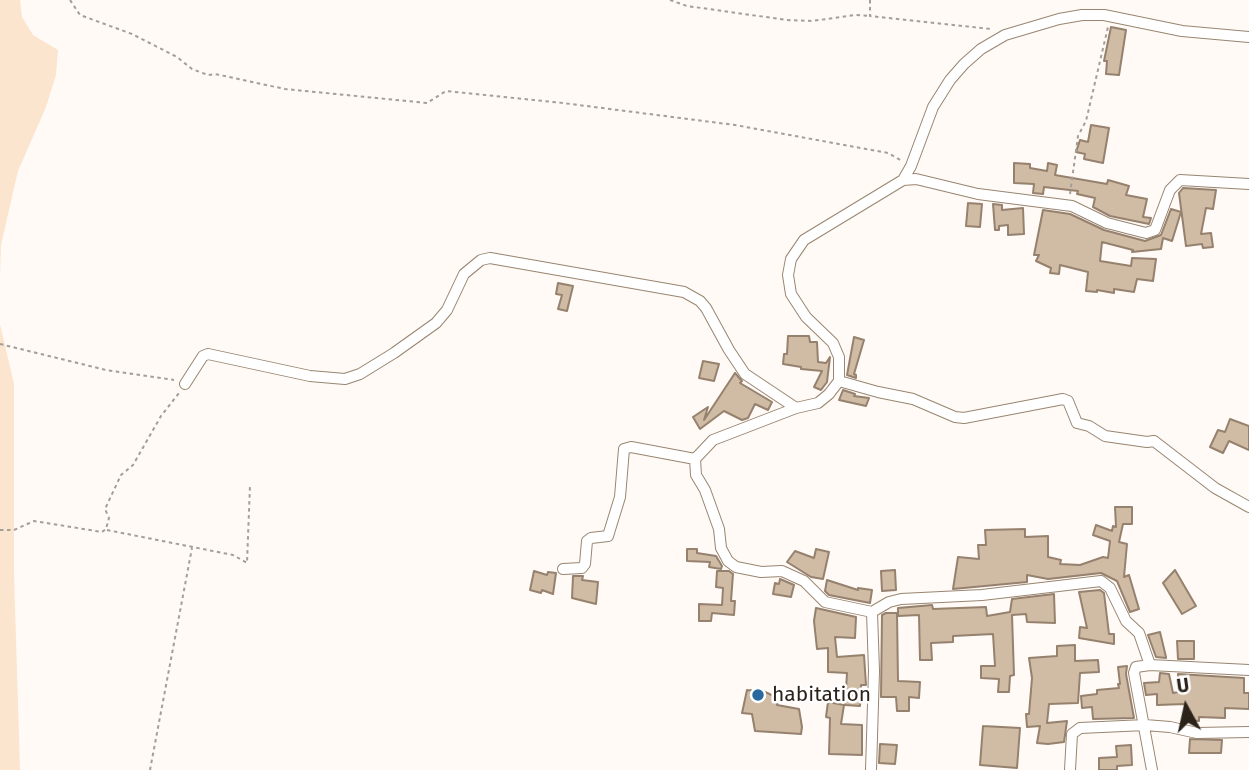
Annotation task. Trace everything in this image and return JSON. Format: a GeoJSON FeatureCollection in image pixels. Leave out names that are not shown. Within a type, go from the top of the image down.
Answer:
{"type":"FeatureCollection","features":[{"type":"Feature","properties":{"kind":"street"},"geometry":{"type":"LineString","coordinates":[[903,180],[933,107],[950,80],[981,49],[1005,36],[1059,19],[1082,15],[1107,16],[1182,31],[1249,37]]}},
{"type":"Feature","properties":{"kind":"street"},"geometry":{"type":"LineString","coordinates":[[1150,665],[1138,631],[1126,621],[1110,588],[1101,581],[982,595],[901,599],[889,602],[872,612],[825,602],[804,581],[782,571],[738,569],[728,561],[721,548],[719,529],[705,490],[696,475],[695,459],[713,440],[796,408],[818,403],[839,381],[837,351],[806,317],[792,294],[788,275],[791,259],[804,240],[903,180],[916,179],[978,194],[1068,206],[1081,209],[1107,223],[1146,233],[1155,230],[1170,190],[1180,180],[1249,184]]}},
{"type":"Feature","properties":{"kind":"street"},"geometry":{"type":"LineString","coordinates":[[185,384],[203,355],[208,354],[310,376],[345,379],[360,374],[394,354],[436,323],[447,310],[464,274],[481,260],[489,258],[673,289],[692,295],[706,308],[745,374],[796,408]]}},
{"type":"Feature","properties":{"kind":"street"},"geometry":{"type":"LineString","coordinates":[[839,381],[878,393],[913,399],[955,417],[964,418],[1063,399],[1068,401],[1077,423],[1089,426],[1105,436],[1154,441],[1215,488],[1249,507]]}},
{"type":"Feature","properties":{"kind":"street"},"geometry":{"type":"LineString","coordinates":[[563,569],[582,568],[585,565],[587,541],[608,536],[620,498],[624,449],[631,447],[695,459]]}},
{"type":"Feature","properties":{"kind":"street"},"geometry":{"type":"LineString","coordinates":[[872,612],[875,770]]}},
{"type":"Feature","properties":{"kind":"street"},"geometry":{"type":"LineString","coordinates":[[1152,770],[1146,725],[1134,673],[1136,667],[1150,665],[1249,670]]}},
{"type":"Feature","properties":{"kind":"street"},"geometry":{"type":"LineString","coordinates":[[1070,770],[1072,734],[1076,729],[1146,725],[1197,733],[1249,732]]}},
{"type":"Feature","properties":{"kind":"path"},"geometry":{"type":"LineString","coordinates":[[70,0],[80,15],[132,34],[177,57],[192,69],[208,75],[215,74],[285,89],[427,103],[446,91],[735,125],[888,153],[911,166]]}},
{"type":"Feature","properties":{"kind":"path"},"geometry":{"type":"LineString","coordinates":[[670,0],[687,6],[787,20],[811,21],[855,15],[990,29]]}},
{"type":"Feature","properties":{"kind":"path"},"geometry":{"type":"LineString","coordinates":[[870,0],[870,16]]}},
{"type":"Feature","properties":{"kind":"path"},"geometry":{"type":"LineString","coordinates":[[1068,206],[1075,168],[1074,153],[1078,136],[1086,121],[1108,26],[1107,16]]}},
{"type":"Feature","properties":{"kind":"path"},"geometry":{"type":"LineString","coordinates":[[0,344],[106,370],[185,384],[161,416],[133,465],[121,475],[105,509],[109,518],[106,529]]}},
{"type":"Feature","properties":{"kind":"path"},"geometry":{"type":"LineString","coordinates":[[0,530],[14,530],[34,521],[102,532],[106,529],[233,555],[247,563],[250,485]]}},
{"type":"Feature","properties":{"kind":"path"},"geometry":{"type":"LineString","coordinates":[[150,770],[192,548]]}},
{"type":"Feature","properties":{"kind":"shaded area"},"geometry":{"type":"Polygon","coordinates":[[[0,0],[20,0],[22,17],[33,35],[58,50],[56,75],[46,107],[18,171],[1,245],[0,277],[0,0]]]}},
{"type":"Feature","properties":{"kind":"shaded area"},"geometry":{"type":"Polygon","coordinates":[[[0,324],[14,384],[14,573],[20,770],[0,770],[0,324]]]}},
{"type":"Feature","properties":{"kind":"building"},"geometry":{"type":"Polygon","coordinates":[[[1111,27],[1126,30],[1119,75],[1106,74],[1107,61],[1104,61],[1111,27]]]}},
{"type":"Feature","properties":{"kind":"building"},"geometry":{"type":"Polygon","coordinates":[[[1091,125],[1109,128],[1103,163],[1084,159],[1085,154],[1076,152],[1080,140],[1088,142],[1091,125]]]}},
{"type":"Feature","properties":{"kind":"building"},"geometry":{"type":"Polygon","coordinates":[[[1014,163],[1030,164],[1030,168],[1047,171],[1048,163],[1057,165],[1055,175],[1107,184],[1108,180],[1129,186],[1126,195],[1147,199],[1143,217],[1151,218],[1149,224],[1110,216],[1093,207],[1095,198],[1077,194],[1078,191],[1044,187],[1043,194],[1033,193],[1034,184],[1014,183],[1014,163]]]}},
{"type":"Feature","properties":{"kind":"building"},"geometry":{"type":"Polygon","coordinates":[[[1183,188],[1216,190],[1213,209],[1206,208],[1201,234],[1211,233],[1213,247],[1203,248],[1202,244],[1186,246],[1179,193],[1183,188]]]}},
{"type":"Feature","properties":{"kind":"building"},"geometry":{"type":"Polygon","coordinates":[[[968,203],[982,204],[980,227],[966,226],[968,203]]]}},
{"type":"Feature","properties":{"kind":"building"},"geometry":{"type":"Polygon","coordinates":[[[993,204],[1002,205],[1002,210],[1023,208],[1024,234],[1008,235],[1008,225],[999,226],[999,230],[995,230],[993,204]]]}},
{"type":"Feature","properties":{"kind":"building"},"geometry":{"type":"Polygon","coordinates":[[[1171,209],[1181,212],[1172,241],[1163,238],[1161,249],[1132,252],[1133,250],[1102,242],[1100,261],[1131,266],[1132,258],[1156,259],[1153,281],[1137,279],[1134,292],[1114,289],[1114,293],[1086,291],[1088,272],[1060,265],[1059,274],[1050,273],[1051,268],[1036,261],[1039,255],[1034,255],[1043,210],[1070,214],[1104,230],[1145,241],[1161,235],[1171,209]]]}},
{"type":"Feature","properties":{"kind":"building"},"geometry":{"type":"Polygon","coordinates":[[[558,283],[573,286],[567,311],[558,309],[562,295],[556,294],[558,283]]]}},
{"type":"Feature","properties":{"kind":"building"},"geometry":{"type":"Polygon","coordinates":[[[788,336],[809,336],[810,342],[817,342],[818,362],[826,363],[830,357],[827,382],[821,390],[814,387],[822,371],[783,364],[784,354],[787,354],[788,336]]]}},
{"type":"Feature","properties":{"kind":"building"},"geometry":{"type":"Polygon","coordinates":[[[854,337],[864,340],[854,374],[856,378],[847,375],[854,337]]]}},
{"type":"Feature","properties":{"kind":"building"},"geometry":{"type":"Polygon","coordinates":[[[703,361],[719,364],[714,381],[699,378],[703,361]]]}},
{"type":"Feature","properties":{"kind":"building"},"geometry":{"type":"Polygon","coordinates":[[[735,373],[742,381],[740,383],[772,402],[768,410],[755,404],[748,418],[742,420],[724,411],[700,429],[693,417],[708,407],[704,420],[735,373]]]}},
{"type":"Feature","properties":{"kind":"building"},"geometry":{"type":"Polygon","coordinates":[[[843,390],[855,394],[854,396],[869,398],[866,406],[839,400],[843,390]]]}},
{"type":"Feature","properties":{"kind":"building"},"geometry":{"type":"Polygon","coordinates":[[[1230,419],[1249,426],[1249,450],[1229,441],[1223,453],[1210,447],[1218,430],[1225,432],[1230,419]]]}},
{"type":"Feature","properties":{"kind":"building"},"geometry":{"type":"Polygon","coordinates":[[[1115,507],[1132,507],[1132,524],[1123,524],[1119,542],[1127,544],[1124,577],[1129,575],[1139,609],[1130,612],[1117,581],[1101,573],[1048,579],[1027,575],[1027,582],[953,589],[958,557],[979,559],[978,545],[986,545],[985,530],[1025,529],[1025,537],[1048,536],[1048,557],[1061,560],[1060,564],[1080,565],[1103,557],[1108,558],[1110,541],[1093,535],[1096,525],[1112,531],[1113,526],[1116,527],[1115,507]]]}},
{"type":"Feature","properties":{"kind":"building"},"geometry":{"type":"Polygon","coordinates":[[[687,549],[697,549],[697,553],[716,556],[721,569],[709,567],[710,562],[687,561],[687,549]]]}},
{"type":"Feature","properties":{"kind":"building"},"geometry":{"type":"Polygon","coordinates":[[[816,549],[829,552],[823,579],[811,577],[787,562],[795,551],[814,558],[816,549]]]}},
{"type":"Feature","properties":{"kind":"building"},"geometry":{"type":"Polygon","coordinates":[[[895,570],[896,590],[882,591],[881,571],[895,570]]]}},
{"type":"Feature","properties":{"kind":"building"},"geometry":{"type":"Polygon","coordinates":[[[1175,570],[1196,606],[1182,614],[1163,583],[1175,570]]]}},
{"type":"Feature","properties":{"kind":"building"},"geometry":{"type":"Polygon","coordinates":[[[534,571],[547,575],[548,572],[556,573],[553,594],[530,590],[534,571]]]}},
{"type":"Feature","properties":{"kind":"building"},"geometry":{"type":"Polygon","coordinates":[[[717,571],[729,571],[733,574],[731,601],[735,601],[734,615],[712,613],[711,621],[699,621],[699,604],[722,605],[723,588],[716,587],[717,571]]]}},
{"type":"Feature","properties":{"kind":"building"},"geometry":{"type":"Polygon","coordinates":[[[573,576],[583,576],[582,580],[598,582],[596,604],[572,598],[573,576]]]}},
{"type":"Feature","properties":{"kind":"building"},"geometry":{"type":"Polygon","coordinates":[[[780,579],[794,585],[791,597],[773,594],[775,583],[779,584],[780,579]]]}},
{"type":"Feature","properties":{"kind":"building"},"geometry":{"type":"Polygon","coordinates":[[[827,580],[858,590],[872,590],[870,603],[829,595],[825,591],[827,580]]]}},
{"type":"Feature","properties":{"kind":"building"},"geometry":{"type":"Polygon","coordinates":[[[1100,590],[1104,593],[1109,634],[1114,634],[1114,644],[1079,638],[1080,627],[1087,628],[1079,592],[1100,590]]]}},
{"type":"Feature","properties":{"kind":"building"},"geometry":{"type":"Polygon","coordinates":[[[1054,594],[1055,623],[1027,622],[1026,614],[1012,615],[1014,675],[1010,676],[1009,692],[998,692],[999,679],[981,678],[981,666],[995,666],[993,634],[953,636],[953,642],[931,643],[932,660],[920,660],[919,615],[898,616],[898,608],[932,605],[933,609],[986,607],[987,616],[1010,612],[1012,599],[1054,594]]]}},
{"type":"Feature","properties":{"kind":"building"},"geometry":{"type":"Polygon","coordinates":[[[816,608],[856,617],[855,638],[835,637],[837,657],[864,655],[866,685],[861,685],[860,706],[845,705],[847,673],[828,672],[828,648],[817,649],[814,621],[816,608]]]}},
{"type":"Feature","properties":{"kind":"building"},"geometry":{"type":"Polygon","coordinates":[[[897,613],[898,681],[920,682],[919,698],[909,697],[909,711],[897,711],[896,697],[881,697],[882,615],[897,613]]]}},
{"type":"Feature","properties":{"kind":"building"},"geometry":{"type":"Polygon","coordinates":[[[1160,632],[1166,658],[1156,657],[1148,635],[1160,632]]]}},
{"type":"Feature","properties":{"kind":"building"},"geometry":{"type":"Polygon","coordinates":[[[1177,641],[1194,641],[1194,659],[1178,659],[1177,641]]]}},
{"type":"Feature","properties":{"kind":"building"},"geometry":{"type":"Polygon","coordinates":[[[1075,645],[1075,661],[1098,660],[1099,672],[1080,673],[1078,703],[1049,704],[1047,723],[1067,721],[1064,742],[1037,743],[1040,726],[1027,727],[1026,714],[1029,714],[1032,678],[1029,658],[1057,656],[1057,646],[1075,645]]]}},
{"type":"Feature","properties":{"kind":"building"},"geometry":{"type":"Polygon","coordinates":[[[1127,666],[1134,718],[1093,719],[1092,707],[1082,708],[1081,696],[1097,694],[1097,690],[1119,688],[1118,667],[1127,666]]]}},
{"type":"Feature","properties":{"kind":"building"},"geometry":{"type":"Polygon","coordinates":[[[1160,673],[1169,674],[1173,693],[1178,692],[1178,674],[1244,678],[1244,693],[1249,693],[1249,709],[1225,708],[1225,718],[1199,717],[1199,721],[1185,720],[1185,704],[1157,705],[1157,694],[1146,695],[1144,683],[1159,682],[1160,673]]]}},
{"type":"Feature","properties":{"kind":"building"},"geometry":{"type":"Polygon","coordinates":[[[747,690],[763,691],[778,698],[777,705],[799,709],[801,734],[755,731],[752,714],[742,713],[747,690]]]}},
{"type":"Feature","properties":{"kind":"building"},"geometry":{"type":"Polygon","coordinates":[[[828,702],[844,705],[841,724],[862,725],[862,755],[829,754],[830,718],[826,717],[828,702]]]}},
{"type":"Feature","properties":{"kind":"building"},"geometry":{"type":"Polygon","coordinates":[[[983,726],[1020,728],[1017,768],[980,765],[983,726]]]}},
{"type":"Feature","properties":{"kind":"building"},"geometry":{"type":"Polygon","coordinates":[[[1190,739],[1222,740],[1221,753],[1189,753],[1190,739]]]}},
{"type":"Feature","properties":{"kind":"building"},"geometry":{"type":"Polygon","coordinates":[[[880,744],[897,745],[895,764],[879,763],[880,744]]]}},
{"type":"Feature","properties":{"kind":"building"},"geometry":{"type":"Polygon","coordinates":[[[1131,745],[1132,765],[1117,766],[1117,770],[1099,770],[1099,758],[1117,757],[1116,746],[1131,745]]]}},
{"type":"Feature","properties":{"kind":"place","name":"habitation"},"geometry":{"type":"Point","coordinates":[758,695]}}]}
